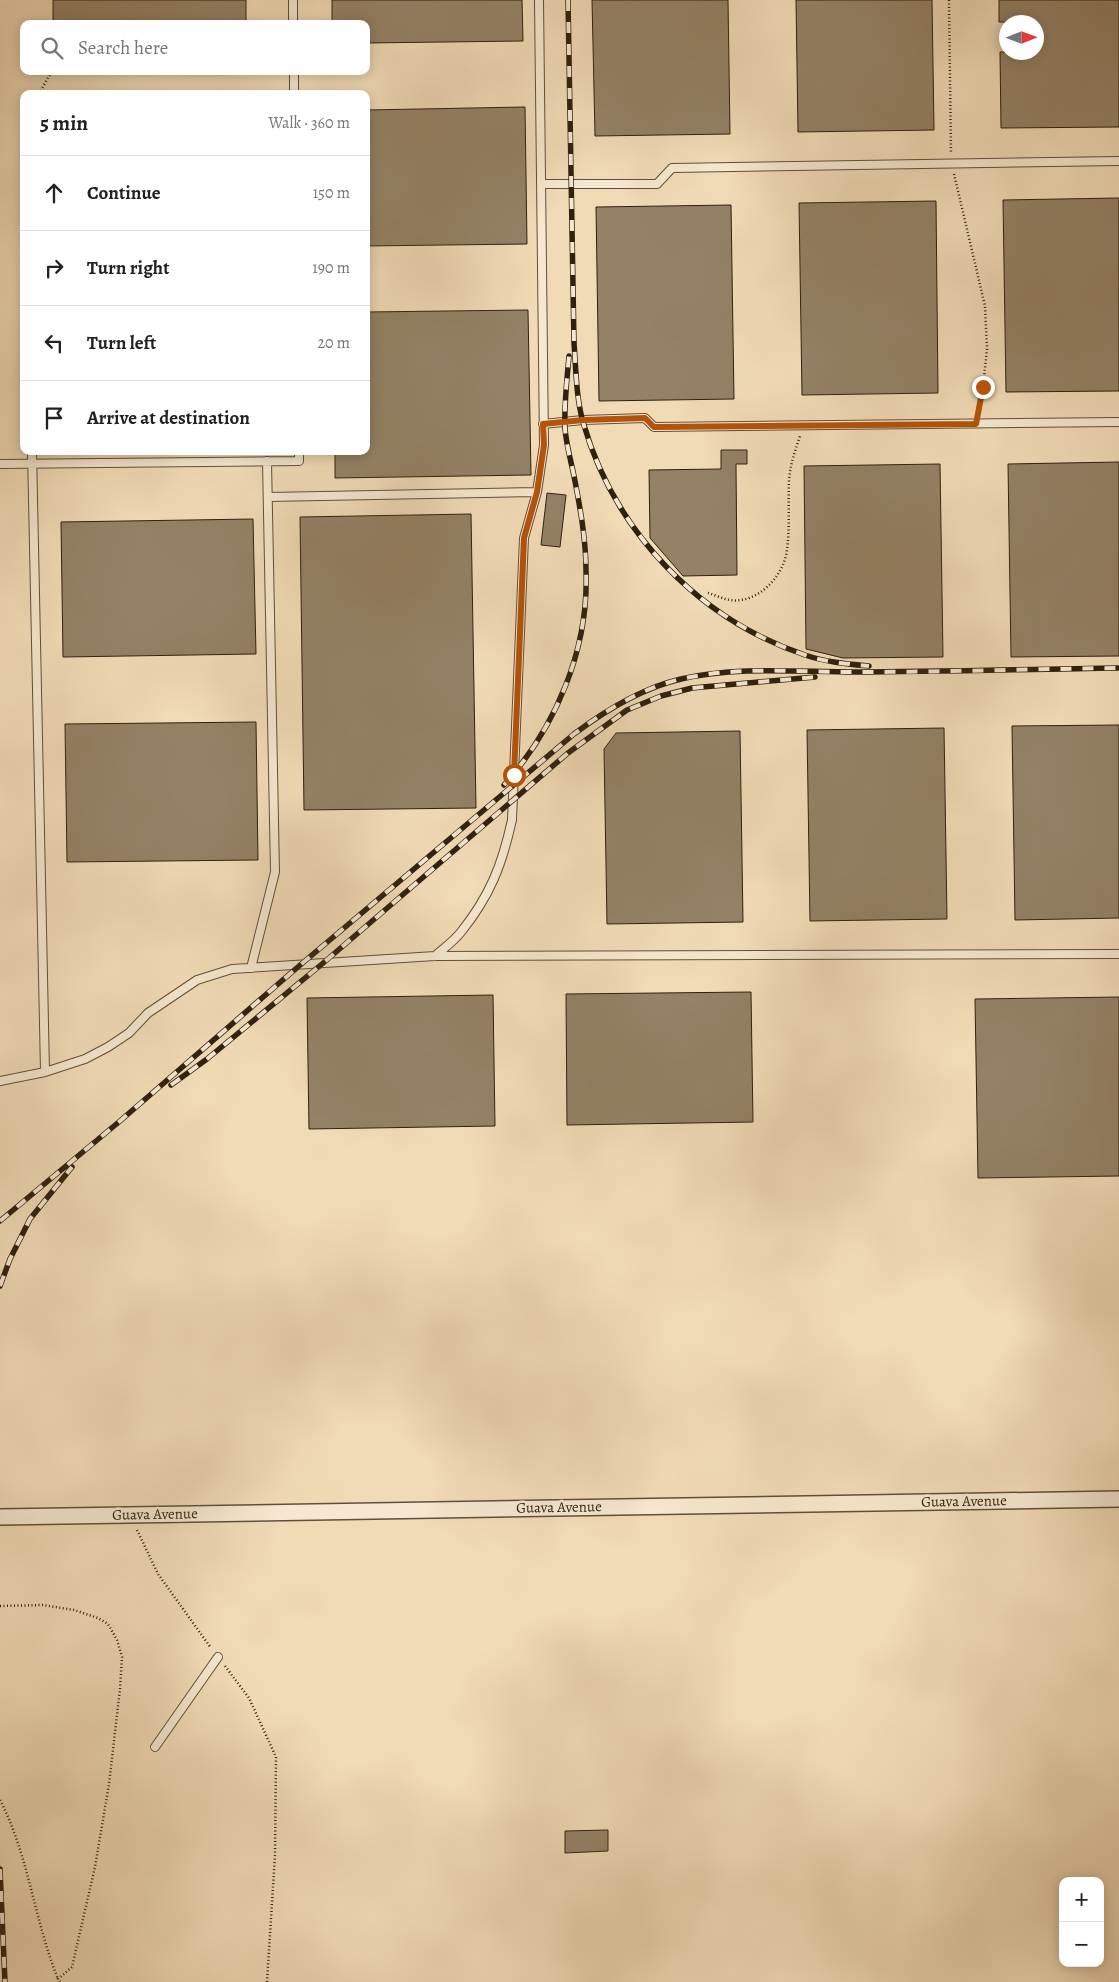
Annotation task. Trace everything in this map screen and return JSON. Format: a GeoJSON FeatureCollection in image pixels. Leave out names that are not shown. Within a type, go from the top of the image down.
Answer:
{"type":"FeatureCollection","features":[{"type":"Feature","properties":{"kind":"street","name":"Guava Avenue"},"geometry":{"type":"LineString","coordinates":[[0,1517],[1119,1499]]}},
{"type":"Feature","properties":{"kind":"lane"},"geometry":{"type":"LineString","coordinates":[[293,0],[294,20]]}},
{"type":"Feature","properties":{"kind":"lane"},"geometry":{"type":"LineString","coordinates":[[435,956],[460,934],[488,894],[504,855],[512,820],[524,538],[537,492],[544,445],[539,0]]}},
{"type":"Feature","properties":{"kind":"lane"},"geometry":{"type":"LineString","coordinates":[[294,75],[294,90]]}},
{"type":"Feature","properties":{"kind":"lane"},"geometry":{"type":"LineString","coordinates":[[541,184],[658,184],[672,168],[1119,161]]}},
{"type":"Feature","properties":{"kind":"lane"},"geometry":{"type":"LineString","coordinates":[[543,424],[583,420],[645,418],[654,427],[1119,422]]}},
{"type":"Feature","properties":{"kind":"lane"},"geometry":{"type":"LineString","coordinates":[[32,455],[45,1072]]}},
{"type":"Feature","properties":{"kind":"lane"},"geometry":{"type":"LineString","coordinates":[[0,464],[299,461],[299,455]]}},
{"type":"Feature","properties":{"kind":"lane"},"geometry":{"type":"LineString","coordinates":[[252,968],[275,872],[267,461]]}},
{"type":"Feature","properties":{"kind":"lane"},"geometry":{"type":"LineString","coordinates":[[268,497],[537,492]]}},
{"type":"Feature","properties":{"kind":"lane"},"geometry":{"type":"LineString","coordinates":[[0,1081],[45,1072],[85,1059],[129,1033],[148,1013],[197,980],[232,969],[435,956],[1119,954]]}},
{"type":"Feature","properties":{"kind":"lane"},"geometry":{"type":"LineString","coordinates":[[155,1747],[218,1657]]}},
{"type":"Feature","properties":{"kind":"path"},"geometry":{"type":"LineString","coordinates":[[949,0],[951,163],[985,306],[986,349],[983,387],[976,424]]}},
{"type":"Feature","properties":{"kind":"path"},"geometry":{"type":"LineString","coordinates":[[40,90],[49,75]]}},
{"type":"Feature","properties":{"kind":"path"},"geometry":{"type":"LineString","coordinates":[[708,593],[730,600],[748,599],[766,589],[778,574],[787,552],[789,480],[792,460],[804,426]]}},
{"type":"Feature","properties":{"kind":"path"},"geometry":{"type":"LineString","coordinates":[[130,1515],[158,1574],[249,1698],[276,1757],[275,1855],[267,1982]]}},
{"type":"Feature","properties":{"kind":"path"},"geometry":{"type":"LineString","coordinates":[[0,1606],[43,1605],[74,1610],[98,1618],[108,1624],[117,1640],[122,1657],[109,1784],[95,1867],[72,1967],[59,1980],[51,1963],[30,1881],[9,1817],[0,1800]]}},
{"type":"Feature","properties":{"kind":"building"},"geometry":{"type":"Polygon","coordinates":[[[53,0],[246,0],[246,20],[53,20],[53,0]]]}},
{"type":"Feature","properties":{"kind":"building"},"geometry":{"type":"Polygon","coordinates":[[[332,0],[522,0],[523,41],[370,43],[370,20],[332,20],[332,0]]]}},
{"type":"Feature","properties":{"kind":"building"},"geometry":{"type":"Polygon","coordinates":[[[592,0],[728,0],[730,134],[595,136],[592,0]]]}},
{"type":"Feature","properties":{"kind":"building"},"geometry":{"type":"Polygon","coordinates":[[[796,0],[932,0],[934,130],[798,132],[796,0]]]}},
{"type":"Feature","properties":{"kind":"building"},"geometry":{"type":"Polygon","coordinates":[[[999,0],[1119,0],[1119,127],[1001,128],[1000,60],[1044,60],[1044,15],[999,15],[999,0]]]}},
{"type":"Feature","properties":{"kind":"building"},"geometry":{"type":"Polygon","coordinates":[[[525,107],[527,244],[370,246],[370,110],[525,107]]]}},
{"type":"Feature","properties":{"kind":"building"},"geometry":{"type":"Polygon","coordinates":[[[1119,198],[1119,391],[1006,392],[1003,200],[1119,198]]]}},
{"type":"Feature","properties":{"kind":"building"},"geometry":{"type":"Polygon","coordinates":[[[936,201],[938,393],[802,395],[799,203],[936,201]]]}},
{"type":"Feature","properties":{"kind":"building"},"geometry":{"type":"Polygon","coordinates":[[[731,205],[734,399],[599,401],[596,207],[731,205]]]}},
{"type":"Feature","properties":{"kind":"building"},"geometry":{"type":"Polygon","coordinates":[[[528,310],[531,475],[335,478],[335,455],[370,455],[370,312],[528,310]]]}},
{"type":"Feature","properties":{"kind":"building"},"geometry":{"type":"Polygon","coordinates":[[[721,450],[747,450],[747,464],[736,464],[737,575],[683,576],[650,538],[649,470],[721,469],[721,450]]]}},
{"type":"Feature","properties":{"kind":"building"},"geometry":{"type":"Polygon","coordinates":[[[1119,462],[1119,656],[1011,657],[1008,464],[1119,462]]]}},
{"type":"Feature","properties":{"kind":"building"},"geometry":{"type":"Polygon","coordinates":[[[940,464],[943,657],[843,658],[806,649],[804,466],[940,464]]]}},
{"type":"Feature","properties":{"kind":"building"},"geometry":{"type":"Polygon","coordinates":[[[547,493],[566,495],[560,547],[541,545],[547,493]]]}},
{"type":"Feature","properties":{"kind":"building"},"geometry":{"type":"Polygon","coordinates":[[[471,514],[476,808],[304,810],[300,517],[471,514]]]}},
{"type":"Feature","properties":{"kind":"building"},"geometry":{"type":"Polygon","coordinates":[[[253,519],[256,654],[63,657],[61,522],[253,519]]]}},
{"type":"Feature","properties":{"kind":"building"},"geometry":{"type":"Polygon","coordinates":[[[256,722],[258,860],[67,862],[65,724],[256,722]]]}},
{"type":"Feature","properties":{"kind":"building"},"geometry":{"type":"Polygon","coordinates":[[[1119,725],[1119,918],[1015,920],[1012,726],[1119,725]]]}},
{"type":"Feature","properties":{"kind":"building"},"geometry":{"type":"Polygon","coordinates":[[[944,728],[947,919],[810,921],[807,730],[944,728]]]}},
{"type":"Feature","properties":{"kind":"building"},"geometry":{"type":"Polygon","coordinates":[[[740,731],[743,922],[607,924],[604,749],[616,733],[740,731]]]}},
{"type":"Feature","properties":{"kind":"building"},"geometry":{"type":"Polygon","coordinates":[[[751,992],[753,1122],[567,1125],[566,994],[751,992]]]}},
{"type":"Feature","properties":{"kind":"building"},"geometry":{"type":"Polygon","coordinates":[[[493,995],[495,1126],[309,1129],[307,998],[493,995]]]}},
{"type":"Feature","properties":{"kind":"building"},"geometry":{"type":"Polygon","coordinates":[[[1119,997],[1119,1176],[978,1178],[975,999],[1119,997]]]}},
{"type":"Feature","properties":{"kind":"building"},"geometry":{"type":"Polygon","coordinates":[[[608,1830],[608,1851],[565,1853],[565,1831],[608,1830]]]}},
{"type":"Feature","properties":{"kind":"railway"},"geometry":{"type":"LineString","coordinates":[[568,0],[574,343],[579,403],[583,422],[597,462],[616,499],[639,534],[666,566],[696,594],[730,619],[766,639],[805,655],[869,666]]}},
{"type":"Feature","properties":{"kind":"railway"},"geometry":{"type":"LineString","coordinates":[[504,785],[523,762],[554,712],[566,686],[582,629],[585,600],[585,547],[565,428],[569,356]]}},
{"type":"Feature","properties":{"kind":"railway"},"geometry":{"type":"LineString","coordinates":[[0,1221],[574,734],[612,708],[638,694],[681,679],[724,672],[888,672],[1119,668]]}},
{"type":"Feature","properties":{"kind":"railway"},"geometry":{"type":"LineString","coordinates":[[171,1085],[207,1059],[322,964],[568,753],[627,710],[661,696],[692,688],[815,677]]}},
{"type":"Feature","properties":{"kind":"railway"},"geometry":{"type":"LineString","coordinates":[[0,1286],[10,1259],[30,1219],[72,1167]]}},
{"type":"Feature","properties":{"kind":"railway"},"geometry":{"type":"LineString","coordinates":[[0,1869],[5,1982]]}},
{"type":"Feature","properties":{"kind":"route"},"geometry":{"type":"LineString","coordinates":[[514,775],[524,538],[537,492],[544,445],[543,424],[583,420],[645,418],[654,427],[976,424],[983,387]]}}]}
